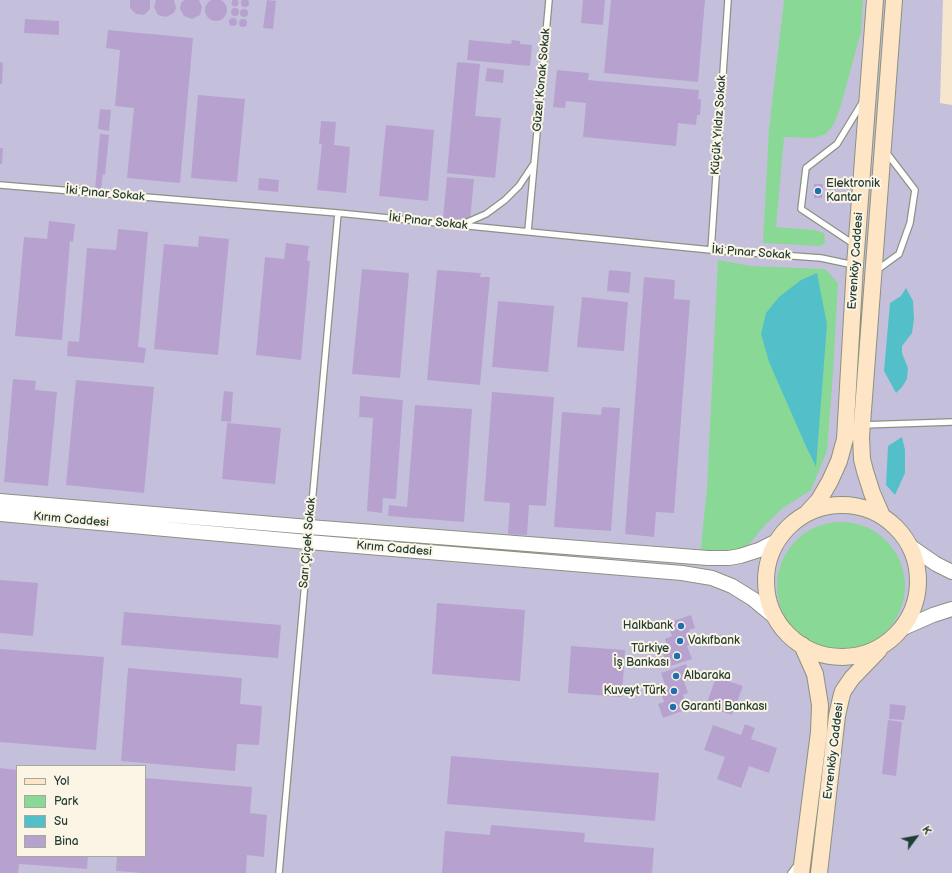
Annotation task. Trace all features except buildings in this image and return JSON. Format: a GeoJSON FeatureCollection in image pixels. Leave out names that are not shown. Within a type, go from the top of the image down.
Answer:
{"type":"FeatureCollection","features":[{"type":"Feature","properties":{"kind":"main road","name":"Evrenköy Caddesi"},"geometry":{"type":"LineString","coordinates":[[808,512],[819,500],[832,476],[845,438],[856,246],[875,0]]}},
{"type":"Feature","properties":{"kind":"main road","name":"Evrenköy Caddesi"},"geometry":{"type":"LineString","coordinates":[[882,516],[872,493],[865,471],[862,454],[862,425],[894,0]]}},
{"type":"Feature","properties":{"kind":"main road"},"geometry":{"type":"LineString","coordinates":[[846,504],[865,508],[882,516],[898,529],[910,546],[918,567],[918,589],[913,610],[902,629],[885,644],[865,654],[844,657],[822,654],[802,645],[783,629],[776,618],[768,597],[766,585],[768,562],[777,541],[791,524],[808,512],[826,506],[846,504]]}},
{"type":"Feature","properties":{"kind":"main road","name":"Evrenköy Caddesi"},"geometry":{"type":"LineString","coordinates":[[819,873],[837,716],[841,698],[852,678],[885,644]]}},
{"type":"Feature","properties":{"kind":"main road","name":"Evrenköy Caddesi"},"geometry":{"type":"LineString","coordinates":[[801,866],[819,732],[820,705],[815,674],[802,645]]}},
{"type":"Feature","properties":{"kind":"street","name":"Kırım Caddesi"},"geometry":{"type":"LineString","coordinates":[[0,501],[719,559],[750,554],[777,541]]}},
{"type":"Feature","properties":{"kind":"street","name":"Kırım Caddesi"},"geometry":{"type":"LineString","coordinates":[[0,514],[699,575],[712,578],[732,586],[753,599],[776,618]]}},
{"type":"Feature","properties":{"kind":"street"},"geometry":{"type":"LineString","coordinates":[[910,546],[936,564],[952,572]]}},
{"type":"Feature","properties":{"kind":"street"},"geometry":{"type":"LineString","coordinates":[[902,629],[933,615],[952,609]]}},
{"type":"Feature","properties":{"kind":"lane","name":"Güzel Konak Sokak"},"geometry":{"type":"LineString","coordinates":[[528,231],[550,0]]}},
{"type":"Feature","properties":{"kind":"lane","name":"Küçük Yıldız Sokak"},"geometry":{"type":"LineString","coordinates":[[711,250],[728,0]]}},
{"type":"Feature","properties":{"kind":"lane"},"geometry":{"type":"LineString","coordinates":[[856,246],[801,209],[806,168],[837,144],[868,94]]}},
{"type":"Feature","properties":{"kind":"lane"},"geometry":{"type":"LineString","coordinates":[[874,273],[899,254],[910,223],[915,190],[883,149]]}},
{"type":"Feature","properties":{"kind":"lane","name":"Güzel Konak Sokak"},"geometry":{"type":"LineString","coordinates":[[461,225],[486,214],[505,200],[525,179],[535,161]]}},
{"type":"Feature","properties":{"kind":"lane","name":"İki Pınar Sokak"},"geometry":{"type":"LineString","coordinates":[[0,185],[338,213],[711,250],[821,258],[855,265]]}},
{"type":"Feature","properties":{"kind":"lane","name":"Sarı Çiçek Sokak"},"geometry":{"type":"LineString","coordinates":[[279,873],[338,213]]}},
{"type":"Feature","properties":{"kind":"lane"},"geometry":{"type":"LineString","coordinates":[[862,425],[952,422]]}},
{"type":"Feature","properties":{"kind":"lane"},"geometry":{"type":"LineString","coordinates":[[791,873],[801,866]]}},
{"type":"Feature","properties":{"kind":"shaded area"},"geometry":{"type":"Polygon","coordinates":[[[0,0],[943,0],[940,103],[952,105],[952,873],[0,873],[0,0]]]}},
{"type":"Feature","properties":{"kind":"green space"},"geometry":{"type":"Polygon","coordinates":[[[784,0],[863,0],[861,32],[841,105],[834,124],[826,134],[814,138],[784,137],[776,227],[814,230],[824,233],[825,242],[823,245],[819,246],[763,243],[769,129],[784,0]]]}},
{"type":"Feature","properties":{"kind":"green space"},"geometry":{"type":"Polygon","coordinates":[[[718,260],[751,266],[825,269],[838,283],[833,373],[827,451],[811,490],[783,508],[764,526],[751,542],[741,550],[700,556],[707,488],[718,260]]]}},
{"type":"Feature","properties":{"kind":"green space"},"geometry":{"type":"Polygon","coordinates":[[[847,522],[871,529],[882,536],[891,545],[900,561],[904,573],[904,599],[898,616],[891,627],[882,636],[871,643],[854,649],[835,650],[811,643],[800,636],[791,627],[784,616],[778,599],[777,580],[784,556],[791,545],[800,536],[811,529],[828,523],[847,522]]]}},
{"type":"Feature","properties":{"kind":"water"},"geometry":{"type":"Polygon","coordinates":[[[817,273],[827,324],[816,467],[769,362],[761,334],[766,313],[779,297],[801,280],[817,273]]]}},
{"type":"Feature","properties":{"kind":"water"},"geometry":{"type":"Polygon","coordinates":[[[906,288],[913,301],[914,319],[912,333],[902,346],[902,353],[908,368],[907,379],[896,393],[884,371],[890,303],[901,296],[906,288]]]}},
{"type":"Feature","properties":{"kind":"water"},"geometry":{"type":"Polygon","coordinates":[[[902,437],[905,450],[905,473],[895,495],[886,485],[888,446],[902,437]]]}},
{"type":"Feature","properties":{"kind":"place","name":"Elektronik Kantar"},"geometry":{"type":"Point","coordinates":[818,191]}},
{"type":"Feature","properties":{"kind":"place","name":"Halkbank"},"geometry":{"type":"Point","coordinates":[681,626]}},
{"type":"Feature","properties":{"kind":"place","name":"Vakıfbank"},"geometry":{"type":"Point","coordinates":[680,641]}},
{"type":"Feature","properties":{"kind":"place","name":"Türkiye İş Bankası"},"geometry":{"type":"Point","coordinates":[677,656]}},
{"type":"Feature","properties":{"kind":"place","name":"Albaraka"},"geometry":{"type":"Point","coordinates":[676,676]}},
{"type":"Feature","properties":{"kind":"place","name":"Kuveyt Türk"},"geometry":{"type":"Point","coordinates":[674,691]}},
{"type":"Feature","properties":{"kind":"place","name":"Garanti Bankası"},"geometry":{"type":"Point","coordinates":[673,707]}}]}
